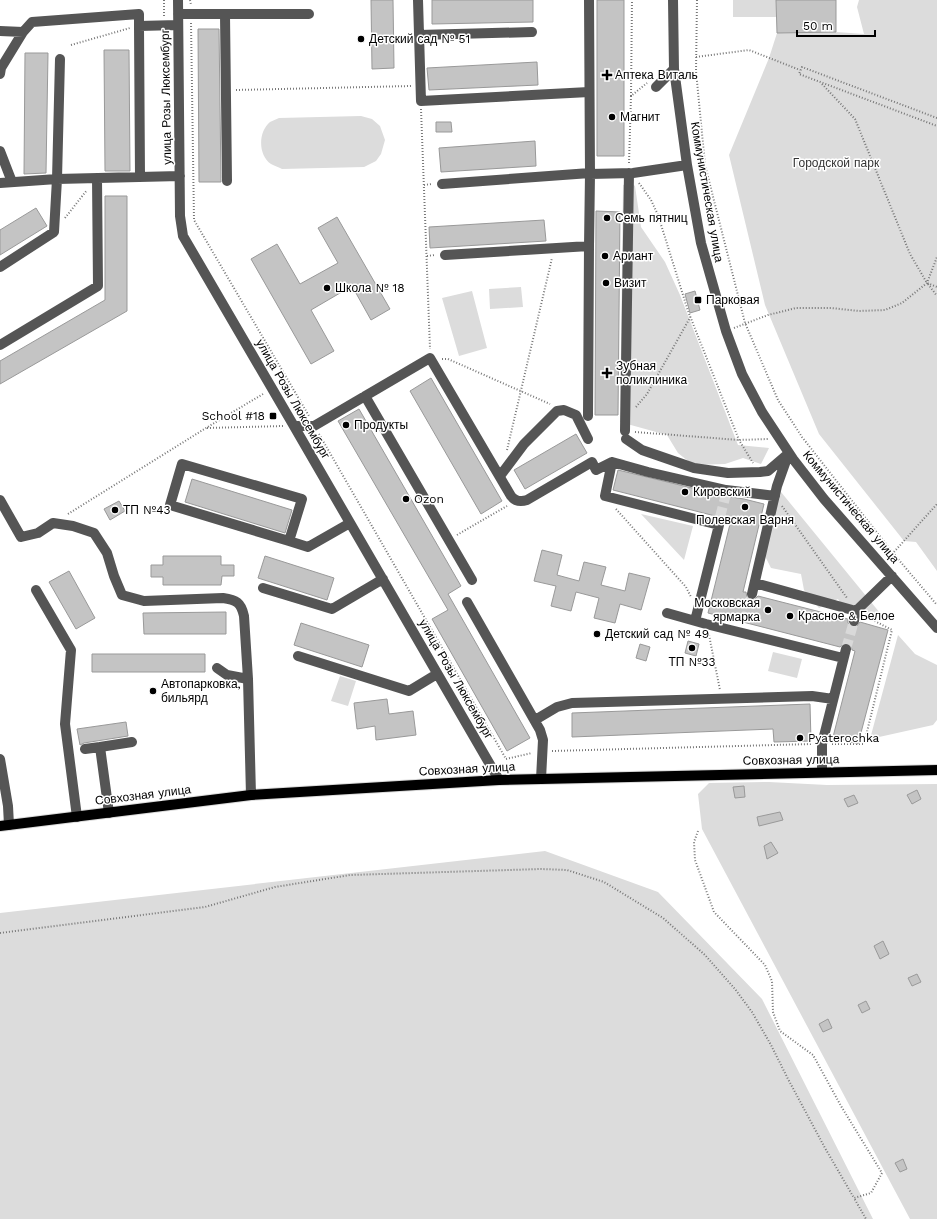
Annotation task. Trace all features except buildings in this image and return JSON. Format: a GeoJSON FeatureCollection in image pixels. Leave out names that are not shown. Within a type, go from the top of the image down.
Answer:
{"type":"FeatureCollection","features":[{"type":"Feature","properties":{"kind":"main road","name":"Совхозная улица"},"geometry":{"type":"LineString","coordinates":[[4,826],[250,795],[499,780],[937,770]]}},
{"type":"Feature","properties":{"kind":"street","name":"улица Розы Люксембург"},"geometry":{"type":"LineString","coordinates":[[178,0],[180,222],[183,236],[499,780]]}},
{"type":"Feature","properties":{"kind":"street"},"geometry":{"type":"LineString","coordinates":[[418,0],[421,102],[589,92]]}},
{"type":"Feature","properties":{"kind":"street"},"geometry":{"type":"LineString","coordinates":[[588,416],[590,174],[589,0]]}},
{"type":"Feature","properties":{"kind":"street","name":"Коммунистическая улица"},"geometry":{"type":"LineString","coordinates":[[673,0],[674,70],[687,165],[701,243],[726,331],[742,374],[762,412],[779,438],[824,499],[937,628]]}},
{"type":"Feature","properties":{"kind":"street"},"geometry":{"type":"LineString","coordinates":[[0,74],[1,68],[23,32],[32,22],[139,14],[140,177]]}},
{"type":"Feature","properties":{"kind":"street"},"geometry":{"type":"LineString","coordinates":[[178,14],[309,14]]}},
{"type":"Feature","properties":{"kind":"street"},"geometry":{"type":"LineString","coordinates":[[225,15],[227,181]]}},
{"type":"Feature","properties":{"kind":"street"},"geometry":{"type":"LineString","coordinates":[[139,26],[178,25]]}},
{"type":"Feature","properties":{"kind":"street"},"geometry":{"type":"LineString","coordinates":[[0,31],[23,32]]}},
{"type":"Feature","properties":{"kind":"street"},"geometry":{"type":"LineString","coordinates":[[419,35],[532,32]]}},
{"type":"Feature","properties":{"kind":"street"},"geometry":{"type":"LineString","coordinates":[[0,267],[54,232],[60,60]]}},
{"type":"Feature","properties":{"kind":"street"},"geometry":{"type":"LineString","coordinates":[[654,83],[674,70]]}},
{"type":"Feature","properties":{"kind":"street"},"geometry":{"type":"LineString","coordinates":[[0,151],[12,182]]}},
{"type":"Feature","properties":{"kind":"street"},"geometry":{"type":"LineString","coordinates":[[442,184],[590,174],[629,173],[687,165]]}},
{"type":"Feature","properties":{"kind":"street"},"geometry":{"type":"LineString","coordinates":[[629,173],[625,435],[642,450],[694,468],[728,473],[760,472],[768,470],[789,453]]}},
{"type":"Feature","properties":{"kind":"street"},"geometry":{"type":"LineString","coordinates":[[0,183],[57,179],[180,176]]}},
{"type":"Feature","properties":{"kind":"street"},"geometry":{"type":"LineString","coordinates":[[0,346],[98,286],[97,178]]}},
{"type":"Feature","properties":{"kind":"street"},"geometry":{"type":"LineString","coordinates":[[445,255],[589,246]]}},
{"type":"Feature","properties":{"kind":"street"},"geometry":{"type":"LineString","coordinates":[[294,426],[314,426],[430,358],[511,496],[517,501],[527,500],[592,462],[596,470],[612,462],[726,492],[775,496]]}},
{"type":"Feature","properties":{"kind":"street"},"geometry":{"type":"LineString","coordinates":[[365,396],[472,580]]}},
{"type":"Feature","properties":{"kind":"street"},"geometry":{"type":"LineString","coordinates":[[500,476],[524,444],[557,411],[564,410],[576,415],[588,439]]}},
{"type":"Feature","properties":{"kind":"street"},"geometry":{"type":"LineString","coordinates":[[752,594],[775,496],[789,453]]}},
{"type":"Feature","properties":{"kind":"street"},"geometry":{"type":"LineString","coordinates":[[612,462],[605,496],[720,521],[696,618]]}},
{"type":"Feature","properties":{"kind":"street"},"geometry":{"type":"LineString","coordinates":[[289,541],[302,499],[182,464],[170,505],[308,547],[350,523]]}},
{"type":"Feature","properties":{"kind":"street"},"geometry":{"type":"LineString","coordinates":[[726,492],[737,473]]}},
{"type":"Feature","properties":{"kind":"street"},"geometry":{"type":"LineString","coordinates":[[0,500],[21,537],[38,533],[53,524],[72,526],[94,533],[107,552],[114,576],[122,595],[144,602],[223,598],[239,603],[243,608],[244,616],[248,679],[250,795]]}},
{"type":"Feature","properties":{"kind":"street"},"geometry":{"type":"LineString","coordinates":[[755,584],[855,616],[892,576]]}},
{"type":"Feature","properties":{"kind":"street"},"geometry":{"type":"LineString","coordinates":[[263,588],[332,609],[383,579]]}},
{"type":"Feature","properties":{"kind":"street"},"geometry":{"type":"LineString","coordinates":[[36,590],[71,650],[65,724],[77,817]]}},
{"type":"Feature","properties":{"kind":"street"},"geometry":{"type":"LineString","coordinates":[[467,602],[535,720],[542,736],[543,751],[541,779]]}},
{"type":"Feature","properties":{"kind":"street"},"geometry":{"type":"LineString","coordinates":[[667,613],[696,618],[706,624],[742,633],[845,654],[832,699],[822,744],[822,772]]}},
{"type":"Feature","properties":{"kind":"street"},"geometry":{"type":"LineString","coordinates":[[742,633],[745,622]]}},
{"type":"Feature","properties":{"kind":"street"},"geometry":{"type":"LineString","coordinates":[[298,656],[409,690],[438,674]]}},
{"type":"Feature","properties":{"kind":"street"},"geometry":{"type":"LineString","coordinates":[[217,668],[227,675],[248,679]]}},
{"type":"Feature","properties":{"kind":"street"},"geometry":{"type":"LineString","coordinates":[[535,720],[557,707],[566,704],[812,696],[832,699]]}},
{"type":"Feature","properties":{"kind":"street"},"geometry":{"type":"LineString","coordinates":[[85,749],[132,742]]}},
{"type":"Feature","properties":{"kind":"street"},"geometry":{"type":"LineString","coordinates":[[100,747],[109,813]]}},
{"type":"Feature","properties":{"kind":"street"},"geometry":{"type":"LineString","coordinates":[[0,759],[8,806],[4,826]]}},
{"type":"Feature","properties":{"kind":"path"},"geometry":{"type":"LineString","coordinates":[[164,0],[164,25]]}},
{"type":"Feature","properties":{"kind":"path"},"geometry":{"type":"LineString","coordinates":[[190,0],[194,220],[506,759],[543,751],[864,744],[892,630],[855,616],[775,496]]}},
{"type":"Feature","properties":{"kind":"path"},"geometry":{"type":"LineString","coordinates":[[632,0],[629,173],[644,189],[658,214],[691,316],[739,440],[760,472]]}},
{"type":"Feature","properties":{"kind":"path"},"geometry":{"type":"LineString","coordinates":[[697,0],[696,71],[705,165],[745,323],[778,400],[802,437],[893,553],[937,605]]}},
{"type":"Feature","properties":{"kind":"path"},"geometry":{"type":"LineString","coordinates":[[71,45],[139,26]]}},
{"type":"Feature","properties":{"kind":"path"},"geometry":{"type":"LineString","coordinates":[[696,57],[749,50],[800,70],[802,67],[937,118]]}},
{"type":"Feature","properties":{"kind":"path"},"geometry":{"type":"LineString","coordinates":[[800,70],[799,74],[821,83],[937,126]]}},
{"type":"Feature","properties":{"kind":"path"},"geometry":{"type":"LineString","coordinates":[[631,96],[654,83]]}},
{"type":"Feature","properties":{"kind":"path"},"geometry":{"type":"LineString","coordinates":[[821,83],[855,119],[910,254],[927,283],[937,296]]}},
{"type":"Feature","properties":{"kind":"path"},"geometry":{"type":"LineString","coordinates":[[226,90],[421,86]]}},
{"type":"Feature","properties":{"kind":"path"},"geometry":{"type":"LineString","coordinates":[[421,102],[430,358],[448,359],[564,410]]}},
{"type":"Feature","properties":{"kind":"path"},"geometry":{"type":"LineString","coordinates":[[54,232],[97,178]]}},
{"type":"Feature","properties":{"kind":"path"},"geometry":{"type":"LineString","coordinates":[[506,454],[554,248]]}},
{"type":"Feature","properties":{"kind":"path"},"geometry":{"type":"LineString","coordinates":[[726,331],[768,315],[796,308],[831,308],[859,311],[885,310],[902,303],[927,283],[937,257]]}},
{"type":"Feature","properties":{"kind":"path"},"geometry":{"type":"LineString","coordinates":[[927,283],[937,288]]}},
{"type":"Feature","properties":{"kind":"path"},"geometry":{"type":"LineString","coordinates":[[632,411],[647,394],[691,316]]}},
{"type":"Feature","properties":{"kind":"path"},"geometry":{"type":"LineString","coordinates":[[53,524],[206,428],[273,389]]}},
{"type":"Feature","properties":{"kind":"path"},"geometry":{"type":"LineString","coordinates":[[206,428],[294,426]]}},
{"type":"Feature","properties":{"kind":"path"},"geometry":{"type":"LineString","coordinates":[[625,435],[739,440],[779,438]]}},
{"type":"Feature","properties":{"kind":"path"},"geometry":{"type":"LineString","coordinates":[[605,496],[686,587],[695,606],[696,618]]}},
{"type":"Feature","properties":{"kind":"path"},"geometry":{"type":"LineString","coordinates":[[448,539],[517,501]]}},
{"type":"Feature","properties":{"kind":"path"},"geometry":{"type":"LineString","coordinates":[[893,553],[937,504]]}},
{"type":"Feature","properties":{"kind":"path"},"geometry":{"type":"LineString","coordinates":[[706,624],[721,698]]}},
{"type":"Feature","properties":{"kind":"path"},"geometry":{"type":"LineString","coordinates":[[698,831],[694,842],[695,860],[714,912],[764,964],[772,982],[773,1012],[780,1031],[813,1055],[841,1106],[882,1173],[871,1193],[854,1198]]}},
{"type":"Feature","properties":{"kind":"path"},"geometry":{"type":"LineString","coordinates":[[0,933],[205,906],[275,887],[350,874],[541,869],[567,870],[589,877],[604,882],[663,918],[705,955],[735,989],[752,1012],[771,1045],[825,1148],[866,1219]]}},
{"type":"Feature","properties":{"kind":"green space"},"geometry":{"type":"Polygon","coordinates":[[[733,0],[776,0],[777,17],[733,17],[733,0]]]}},
{"type":"Feature","properties":{"kind":"green space","name":"Городской парк"},"geometry":{"type":"Polygon","coordinates":[[[859,0],[937,0],[937,571],[916,542],[904,541],[819,434],[765,305],[729,155],[769,58],[777,33],[836,32],[864,34],[857,7],[859,0]]]}},
{"type":"Feature","properties":{"kind":"green space"},"geometry":{"type":"Polygon","coordinates":[[[361,116],[372,119],[380,126],[385,140],[381,154],[376,161],[364,167],[282,169],[271,164],[264,155],[261,143],[263,132],[270,122],[278,118],[361,116]]]}},
{"type":"Feature","properties":{"kind":"green space"},"geometry":{"type":"Polygon","coordinates":[[[630,182],[635,186],[641,227],[665,262],[680,295],[738,445],[769,448],[761,464],[743,458],[725,464],[693,465],[678,453],[667,435],[620,422],[623,185],[630,182]]]}},
{"type":"Feature","properties":{"kind":"green space"},"geometry":{"type":"Polygon","coordinates":[[[521,287],[523,307],[490,309],[489,289],[521,287]]]}},
{"type":"Feature","properties":{"kind":"green space"},"geometry":{"type":"Polygon","coordinates":[[[472,291],[487,348],[459,356],[442,298],[472,291]]]}},
{"type":"Feature","properties":{"kind":"green space"},"geometry":{"type":"Polygon","coordinates":[[[779,490],[880,613],[861,617],[844,610],[838,599],[819,608],[804,590],[801,574],[771,568],[765,556],[779,490]]]}},
{"type":"Feature","properties":{"kind":"green space"},"geometry":{"type":"Polygon","coordinates":[[[641,514],[693,526],[684,560],[641,514]]]}},
{"type":"Feature","properties":{"kind":"green space"},"geometry":{"type":"Polygon","coordinates":[[[898,635],[915,654],[937,665],[937,720],[933,725],[870,739],[898,635]]]}},
{"type":"Feature","properties":{"kind":"green space"},"geometry":{"type":"Polygon","coordinates":[[[773,652],[802,659],[797,678],[768,671],[773,652]]]}},
{"type":"Feature","properties":{"kind":"green space"},"geometry":{"type":"Polygon","coordinates":[[[340,676],[356,681],[348,706],[331,701],[340,676]]]}},
{"type":"Feature","properties":{"kind":"green space"},"geometry":{"type":"Polygon","coordinates":[[[769,782],[827,785],[937,784],[937,1219],[910,1219],[702,829],[698,794],[709,783],[769,782]]]}},
{"type":"Feature","properties":{"kind":"green space"},"geometry":{"type":"Polygon","coordinates":[[[545,851],[658,892],[762,999],[873,1219],[0,1219],[0,913],[545,851]]]}},
{"type":"Feature","properties":{"kind":"tunnel"},"geometry":{"type":"LineString","coordinates":[[720,517],[726,494]]}},
{"type":"Feature","properties":{"kind":"tunnel"},"geometry":{"type":"LineString","coordinates":[[745,622],[752,594]]}},
{"type":"Feature","properties":{"kind":"tunnel"},"geometry":{"type":"LineString","coordinates":[[846,649],[854,621]]}},
{"type":"Feature","properties":{"kind":"place","name":"Детский сад № 51"},"geometry":{"type":"Point","coordinates":[361,39]}},
{"type":"Feature","properties":{"kind":"place","name":"Аптека Виталь"},"geometry":{"type":"Point","coordinates":[607,75]}},
{"type":"Feature","properties":{"kind":"place","name":"Магнит"},"geometry":{"type":"Point","coordinates":[612,117]}},
{"type":"Feature","properties":{"kind":"place","name":"Семь пятниц"},"geometry":{"type":"Point","coordinates":[607,218]}},
{"type":"Feature","properties":{"kind":"place","name":"Ариант"},"geometry":{"type":"Point","coordinates":[605,256]}},
{"type":"Feature","properties":{"kind":"place","name":"Визит"},"geometry":{"type":"Point","coordinates":[606,283]}},
{"type":"Feature","properties":{"kind":"place","name":"Школа № 18"},"geometry":{"type":"Point","coordinates":[327,288]}},
{"type":"Feature","properties":{"kind":"place","name":"Парковая"},"geometry":{"type":"Point","coordinates":[698,300]}},
{"type":"Feature","properties":{"kind":"place","name":"Зубная поликлиника"},"geometry":{"type":"Point","coordinates":[607,373]}},
{"type":"Feature","properties":{"kind":"place","name":"School #18"},"geometry":{"type":"Point","coordinates":[273,416]}},
{"type":"Feature","properties":{"kind":"place","name":"Продукты"},"geometry":{"type":"Point","coordinates":[346,425]}},
{"type":"Feature","properties":{"kind":"place","name":"Кировский"},"geometry":{"type":"Point","coordinates":[685,492]}},
{"type":"Feature","properties":{"kind":"place","name":"Ozon"},"geometry":{"type":"Point","coordinates":[406,499]}},
{"type":"Feature","properties":{"kind":"place","name":"Полевская Варня"},"geometry":{"type":"Point","coordinates":[745,507]}},
{"type":"Feature","properties":{"kind":"place","name":"ТП №43"},"geometry":{"type":"Point","coordinates":[115,510]}},
{"type":"Feature","properties":{"kind":"place","name":"Московская ярмарка"},"geometry":{"type":"Point","coordinates":[768,610]}},
{"type":"Feature","properties":{"kind":"place","name":"Красное & Белое"},"geometry":{"type":"Point","coordinates":[790,616]}},
{"type":"Feature","properties":{"kind":"place","name":"Детский сад № 49"},"geometry":{"type":"Point","coordinates":[597,634]}},
{"type":"Feature","properties":{"kind":"place","name":"ТП №33"},"geometry":{"type":"Point","coordinates":[692,648]}},
{"type":"Feature","properties":{"kind":"place","name":"Автопарковка, бильярд"},"geometry":{"type":"Point","coordinates":[153,691]}},
{"type":"Feature","properties":{"kind":"place","name":"Pyaterochka"},"geometry":{"type":"Point","coordinates":[800,738]}}]}
